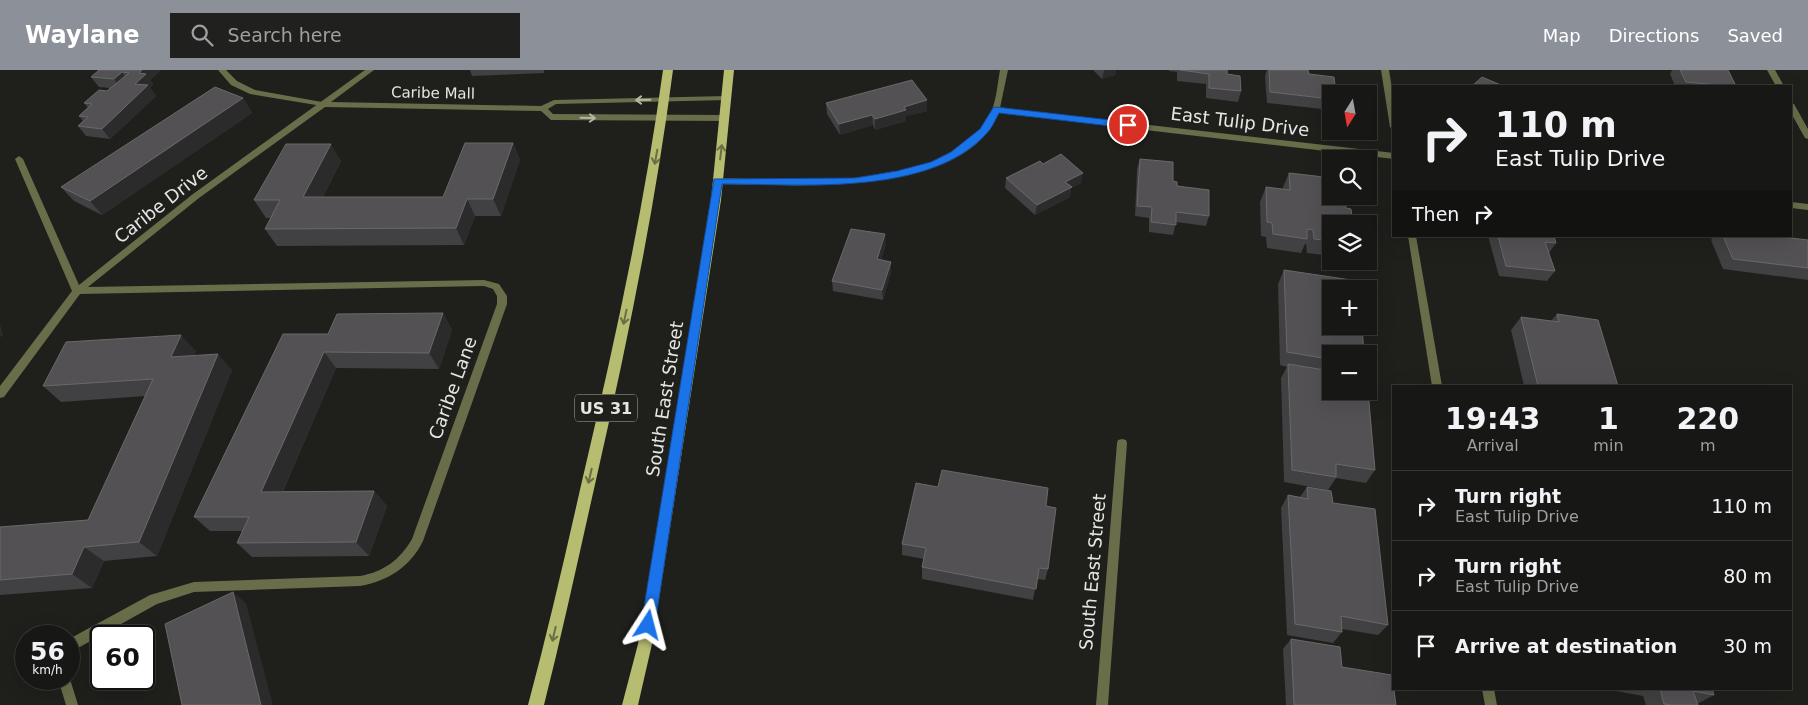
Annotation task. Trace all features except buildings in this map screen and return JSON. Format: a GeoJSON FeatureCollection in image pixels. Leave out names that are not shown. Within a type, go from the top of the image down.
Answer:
{"type":"FeatureCollection","features":[{"type":"Feature","properties":{"kind":"main road","name":"US 31"},"geometry":{"type":"LineString","coordinates":[[536,705],[605,414],[664,109],[668,70]]}},
{"type":"Feature","properties":{"kind":"main road","name":"South East Street"},"geometry":{"type":"LineString","coordinates":[[630,705],[645,644],[718,181],[729,70]]}},
{"type":"Feature","properties":{"kind":"street","name":"Caribe Mall"},"geometry":{"type":"LineString","coordinates":[[222,70],[234,83],[253,92],[322,104],[543,109],[554,102],[664,109],[725,118]]}},
{"type":"Feature","properties":{"kind":"street","name":"Caribe Drive"},"geometry":{"type":"LineString","coordinates":[[0,394],[77,291],[196,196],[370,70]]}},
{"type":"Feature","properties":{"kind":"street"},"geometry":{"type":"LineString","coordinates":[[718,181],[855,181],[898,175],[935,164],[955,154],[984,131],[996,110],[1004,70]]}},
{"type":"Feature","properties":{"kind":"street"},"geometry":{"type":"LineString","coordinates":[[1385,70],[1392,114]]}},
{"type":"Feature","properties":{"kind":"street"},"geometry":{"type":"LineString","coordinates":[[1771,70],[1779,85]]}},
{"type":"Feature","properties":{"kind":"street","name":"Caribe Mall"},"geometry":{"type":"LineString","coordinates":[[543,109],[551,117],[664,109],[726,98]]}},
{"type":"Feature","properties":{"kind":"street"},"geometry":{"type":"LineString","coordinates":[[1792,108],[1808,136]]}},
{"type":"Feature","properties":{"kind":"street","name":"East Tulip Drive"},"geometry":{"type":"LineString","coordinates":[[996,110],[1392,156]]}},
{"type":"Feature","properties":{"kind":"street"},"geometry":{"type":"LineString","coordinates":[[19,158],[77,291]]}},
{"type":"Feature","properties":{"kind":"street"},"geometry":{"type":"LineString","coordinates":[[1792,205],[1808,207]]}},
{"type":"Feature","properties":{"kind":"street"},"geometry":{"type":"LineString","coordinates":[[1412,237],[1437,385]]}},
{"type":"Feature","properties":{"kind":"street","name":"Caribe Lane"},"geometry":{"type":"LineString","coordinates":[[77,291],[484,282],[496,286],[500,290],[502,300],[417,541],[411,552],[395,569],[381,576],[360,581],[202,586],[176,591],[154,599],[80,638]]}},
{"type":"Feature","properties":{"kind":"street","name":"South East Street"},"geometry":{"type":"LineString","coordinates":[[1102,705],[1122,443]]}},
{"type":"Feature","properties":{"kind":"street"},"geometry":{"type":"LineString","coordinates":[[67,690],[72,705]]}},
{"type":"Feature","properties":{"kind":"street"},"geometry":{"type":"LineString","coordinates":[[1488,690],[1491,705]]}},
{"type":"Feature","properties":{"kind":"route"},"geometry":{"type":"LineString","coordinates":[[648,625],[718,181],[855,181],[898,175],[935,164],[955,154],[984,131],[996,110],[1128,125]]}}]}
